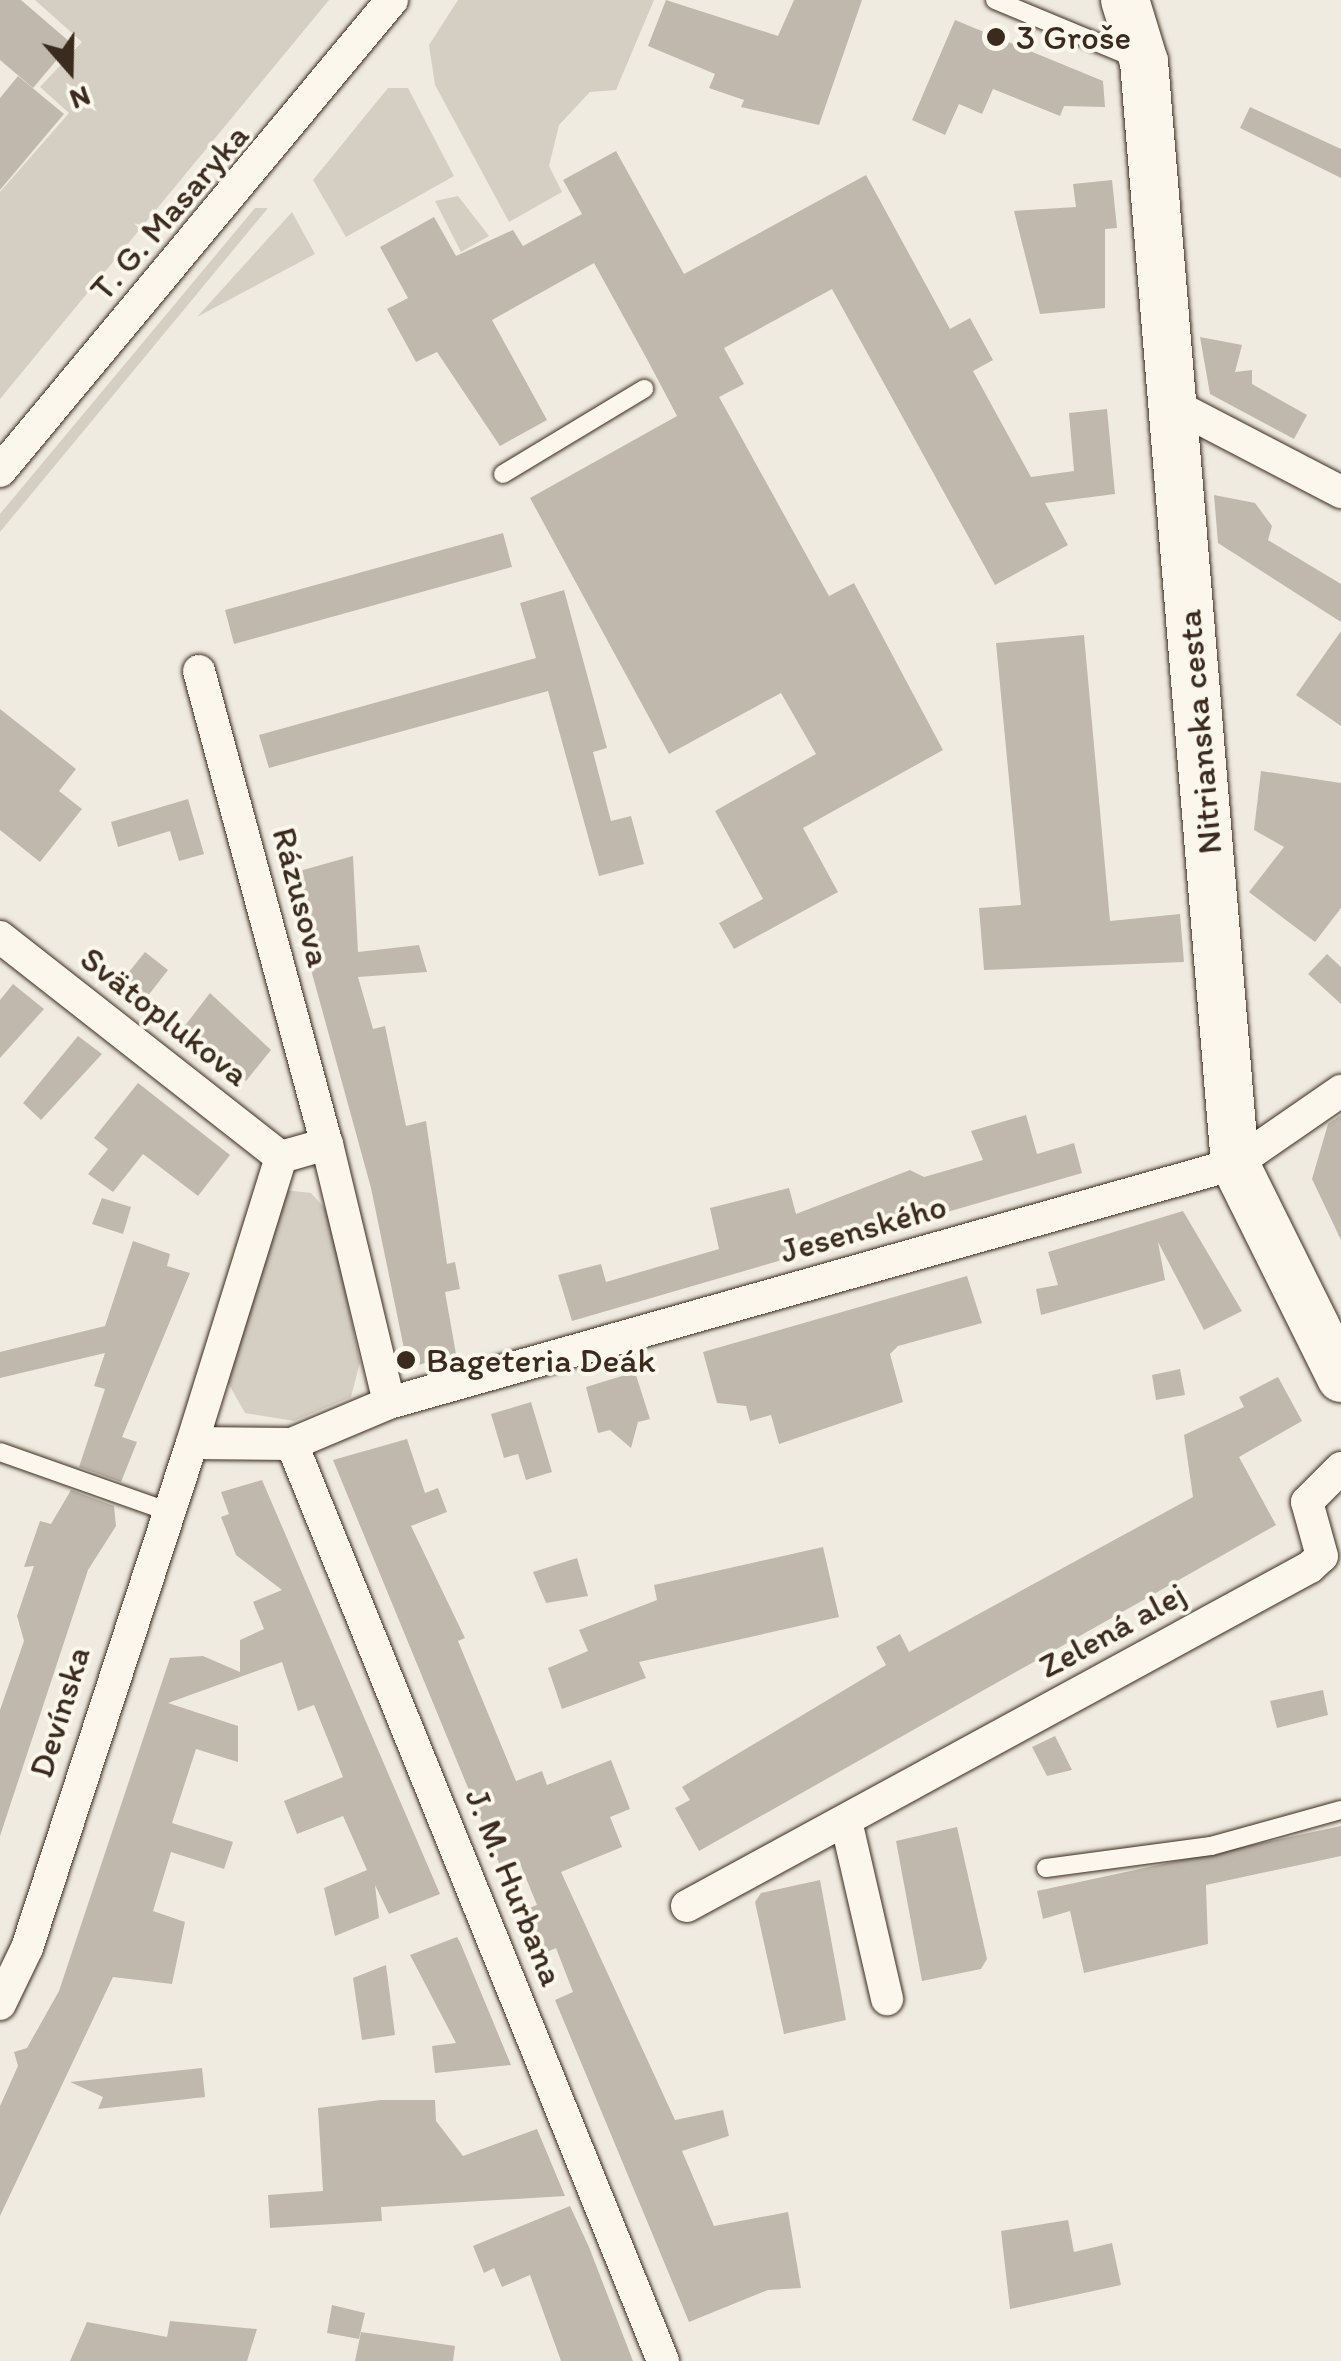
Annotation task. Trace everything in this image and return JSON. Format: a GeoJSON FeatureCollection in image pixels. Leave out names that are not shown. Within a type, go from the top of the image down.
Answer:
{"type":"FeatureCollection","features":[{"type":"Feature","properties":{"kind":"main road","name":"Nitrianska cesta"},"geometry":{"type":"LineString","coordinates":[[1125,0],[1144,62],[1236,1164],[1341,1378]]}},
{"type":"Feature","properties":{"kind":"street","name":"T. G. Masaryka"},"geometry":{"type":"LineString","coordinates":[[0,471],[392,0]]}},
{"type":"Feature","properties":{"kind":"street"},"geometry":{"type":"LineString","coordinates":[[1172,404],[1341,492]]}},
{"type":"Feature","properties":{"kind":"street","name":"Rázusova"},"geometry":{"type":"LineString","coordinates":[[200,671],[327,1144],[388,1403]]}},
{"type":"Feature","properties":{"kind":"street","name":"Svätoplukova"},"geometry":{"type":"LineString","coordinates":[[0,937],[281,1158]]}},
{"type":"Feature","properties":{"kind":"street","name":"Jesenského"},"geometry":{"type":"LineString","coordinates":[[292,1444],[388,1403],[1236,1164],[1341,1091]]}},
{"type":"Feature","properties":{"kind":"street"},"geometry":{"type":"LineString","coordinates":[[281,1158],[327,1144]]}},
{"type":"Feature","properties":{"kind":"street","name":"Devínska"},"geometry":{"type":"LineString","coordinates":[[0,2004],[27,1948],[164,1510],[192,1443],[281,1158]]}},
{"type":"Feature","properties":{"kind":"street"},"geometry":{"type":"LineString","coordinates":[[192,1443],[292,1444]]}},
{"type":"Feature","properties":{"kind":"street","name":"J. M. Hurbana"},"geometry":{"type":"LineString","coordinates":[[292,1444],[663,2361]]}},
{"type":"Feature","properties":{"kind":"street","name":"Zelená alej"},"geometry":{"type":"LineString","coordinates":[[687,1906],[1310,1568],[1322,1556],[1306,1502],[1341,1468]]}},
{"type":"Feature","properties":{"kind":"street"},"geometry":{"type":"LineString","coordinates":[[846,1821],[886,1999]]}},
{"type":"Feature","properties":{"kind":"lane"},"geometry":{"type":"LineString","coordinates":[[994,0],[1144,62]]}},
{"type":"Feature","properties":{"kind":"lane"},"geometry":{"type":"LineString","coordinates":[[503,474],[644,389]]}},
{"type":"Feature","properties":{"kind":"lane"},"geometry":{"type":"LineString","coordinates":[[0,1452],[164,1510]]}},
{"type":"Feature","properties":{"kind":"lane"},"geometry":{"type":"LineString","coordinates":[[1046,1868],[1211,1846],[1341,1810]]}},
{"type":"Feature","properties":{"kind":"shaded area"},"geometry":{"type":"Polygon","coordinates":[[[35,0],[329,0],[0,399],[0,192],[69,113],[40,87],[82,42],[35,0]]]}},
{"type":"Feature","properties":{"kind":"shaded area"},"geometry":{"type":"Polygon","coordinates":[[[458,0],[654,0],[616,90],[590,92],[559,125],[549,166],[562,192],[509,222],[435,85],[429,45],[458,0]]]}},
{"type":"Feature","properties":{"kind":"shaded area"},"geometry":{"type":"Polygon","coordinates":[[[388,88],[408,88],[454,176],[346,237],[313,180],[388,88]]]}},
{"type":"Feature","properties":{"kind":"shaded area"},"geometry":{"type":"Polygon","coordinates":[[[458,196],[489,236],[461,252],[435,201],[458,196]]]}},
{"type":"Feature","properties":{"kind":"shaded area"},"geometry":{"type":"Polygon","coordinates":[[[255,208],[268,208],[0,532],[0,514],[255,208]]]}},
{"type":"Feature","properties":{"kind":"shaded area"},"geometry":{"type":"Polygon","coordinates":[[[292,212],[315,254],[197,317],[292,212]]]}},
{"type":"Feature","properties":{"kind":"shaded area"},"geometry":{"type":"Polygon","coordinates":[[[285,1190],[311,1193],[329,1213],[360,1362],[351,1397],[294,1421],[245,1413],[227,1381],[285,1190]]]}},
{"type":"Feature","properties":{"kind":"building"},"geometry":{"type":"Polygon","coordinates":[[[0,0],[21,0],[71,43],[33,88],[0,60],[0,0]]]}},
{"type":"Feature","properties":{"kind":"building"},"geometry":{"type":"Polygon","coordinates":[[[666,0],[778,36],[794,0],[862,0],[819,125],[741,107],[744,100],[709,88],[715,74],[648,46],[666,0]]]}},
{"type":"Feature","properties":{"kind":"building"},"geometry":{"type":"Polygon","coordinates":[[[955,20],[1103,81],[1105,107],[1064,106],[1060,116],[993,89],[982,114],[959,104],[945,135],[912,120],[955,20]]]}},
{"type":"Feature","properties":{"kind":"building"},"geometry":{"type":"Polygon","coordinates":[[[18,76],[64,114],[0,190],[0,98],[18,76]]]}},
{"type":"Feature","properties":{"kind":"building"},"geometry":{"type":"Polygon","coordinates":[[[1250,107],[1341,149],[1341,178],[1240,128],[1250,107]]]}},
{"type":"Feature","properties":{"kind":"building"},"geometry":{"type":"Polygon","coordinates":[[[616,151],[684,274],[866,175],[950,329],[970,318],[993,360],[973,371],[1031,477],[1074,471],[1069,413],[1107,409],[1115,494],[1045,503],[1068,545],[995,585],[832,289],[724,348],[744,384],[719,397],[829,596],[854,583],[943,750],[803,828],[838,892],[734,949],[719,923],[763,899],[715,811],[816,754],[781,693],[669,754],[530,498],[677,416],[648,361],[594,263],[492,320],[547,420],[500,446],[437,352],[416,362],[387,309],[408,298],[380,247],[434,217],[456,256],[513,230],[523,246],[582,214],[563,180],[616,151]]]}},
{"type":"Feature","properties":{"kind":"building"},"geometry":{"type":"Polygon","coordinates":[[[1112,180],[1117,228],[1105,229],[1105,308],[1040,314],[1014,211],[1076,207],[1073,184],[1112,180]]]}},
{"type":"Feature","properties":{"kind":"building"},"geometry":{"type":"Polygon","coordinates":[[[1200,337],[1242,345],[1235,372],[1252,370],[1252,384],[1307,415],[1294,439],[1210,394],[1200,337]]]}},
{"type":"Feature","properties":{"kind":"building"},"geometry":{"type":"Polygon","coordinates":[[[1214,495],[1255,503],[1272,526],[1268,540],[1341,584],[1341,622],[1218,543],[1214,495]]]}},
{"type":"Feature","properties":{"kind":"building"},"geometry":{"type":"Polygon","coordinates":[[[503,533],[512,567],[234,644],[225,610],[503,533]]]}},
{"type":"Feature","properties":{"kind":"building"},"geometry":{"type":"Polygon","coordinates":[[[564,590],[607,748],[593,752],[611,821],[631,816],[644,864],[599,876],[548,691],[269,768],[259,735],[536,658],[520,603],[564,590]]]}},
{"type":"Feature","properties":{"kind":"building"},"geometry":{"type":"Polygon","coordinates":[[[1341,631],[1341,726],[1296,695],[1341,631]]]}},
{"type":"Feature","properties":{"kind":"building"},"geometry":{"type":"Polygon","coordinates":[[[1084,635],[1110,921],[1180,914],[1184,962],[984,970],[979,908],[1021,905],[996,643],[1084,635]]]}},
{"type":"Feature","properties":{"kind":"building"},"geometry":{"type":"Polygon","coordinates":[[[0,709],[76,769],[59,791],[82,809],[40,862],[0,830],[0,709]]]}},
{"type":"Feature","properties":{"kind":"building"},"geometry":{"type":"Polygon","coordinates":[[[1261,771],[1341,783],[1341,908],[1315,942],[1249,892],[1284,847],[1254,830],[1261,771]]]}},
{"type":"Feature","properties":{"kind":"building"},"geometry":{"type":"Polygon","coordinates":[[[188,799],[204,854],[179,861],[170,831],[118,847],[111,822],[188,799]]]}},
{"type":"Feature","properties":{"kind":"building"},"geometry":{"type":"Polygon","coordinates":[[[353,856],[358,952],[419,945],[427,972],[358,977],[373,1029],[385,1026],[406,1126],[426,1121],[447,1264],[455,1262],[460,1289],[445,1292],[456,1354],[408,1368],[371,1188],[285,875],[353,856]]]}},
{"type":"Feature","properties":{"kind":"building"},"geometry":{"type":"Polygon","coordinates":[[[145,952],[168,970],[140,1006],[116,988],[145,952]]]}},
{"type":"Feature","properties":{"kind":"building"},"geometry":{"type":"Polygon","coordinates":[[[1327,954],[1341,967],[1341,1004],[1308,974],[1327,954]]]}},
{"type":"Feature","properties":{"kind":"building"},"geometry":{"type":"Polygon","coordinates":[[[13,984],[44,1009],[0,1058],[0,1000],[13,984]]]}},
{"type":"Feature","properties":{"kind":"building"},"geometry":{"type":"Polygon","coordinates":[[[210,993],[271,1050],[246,1081],[177,1036],[210,993]]]}},
{"type":"Feature","properties":{"kind":"building"},"geometry":{"type":"Polygon","coordinates":[[[78,1036],[102,1054],[41,1120],[23,1103],[78,1036]]]}},
{"type":"Feature","properties":{"kind":"building"},"geometry":{"type":"Polygon","coordinates":[[[138,1083],[230,1155],[198,1196],[143,1154],[113,1192],[88,1174],[108,1149],[94,1138],[138,1083]]]}},
{"type":"Feature","properties":{"kind":"building"},"geometry":{"type":"Polygon","coordinates":[[[1026,1115],[1037,1154],[1074,1143],[1082,1173],[572,1321],[558,1275],[601,1264],[606,1282],[719,1249],[710,1208],[789,1188],[796,1214],[910,1170],[924,1177],[983,1160],[971,1131],[1026,1115]]]}},
{"type":"Feature","properties":{"kind":"building"},"geometry":{"type":"Polygon","coordinates":[[[1341,1115],[1341,1240],[1312,1179],[1328,1124],[1341,1115]]]}},
{"type":"Feature","properties":{"kind":"building"},"geometry":{"type":"Polygon","coordinates":[[[102,1198],[131,1207],[123,1234],[92,1224],[102,1198]]]}},
{"type":"Feature","properties":{"kind":"building"},"geometry":{"type":"Polygon","coordinates":[[[1183,1211],[1242,1311],[1204,1330],[1158,1242],[1165,1280],[1041,1315],[1036,1289],[1058,1285],[1048,1252],[1183,1211]]]}},
{"type":"Feature","properties":{"kind":"building"},"geometry":{"type":"Polygon","coordinates":[[[133,1241],[170,1254],[167,1266],[190,1273],[122,1437],[137,1442],[121,1482],[79,1467],[105,1389],[94,1386],[105,1353],[0,1378],[0,1352],[105,1326],[133,1241]]]}},
{"type":"Feature","properties":{"kind":"building"},"geometry":{"type":"Polygon","coordinates":[[[967,1276],[982,1323],[898,1346],[890,1354],[903,1402],[779,1444],[771,1415],[750,1421],[746,1406],[717,1403],[703,1352],[967,1276]]]}},
{"type":"Feature","properties":{"kind":"building"},"geometry":{"type":"Polygon","coordinates":[[[1180,1369],[1185,1395],[1156,1400],[1152,1375],[1180,1369]]]}},
{"type":"Feature","properties":{"kind":"building"},"geometry":{"type":"Polygon","coordinates":[[[635,1372],[650,1419],[638,1422],[631,1448],[610,1430],[598,1433],[586,1387],[635,1372]]]}},
{"type":"Feature","properties":{"kind":"building"},"geometry":{"type":"Polygon","coordinates":[[[1278,1377],[1302,1421],[1239,1457],[1276,1525],[699,1851],[675,1808],[690,1800],[682,1787],[886,1665],[876,1647],[900,1634],[909,1652],[1193,1497],[1184,1435],[1244,1407],[1239,1397],[1278,1377]]]}},
{"type":"Feature","properties":{"kind":"building"},"geometry":{"type":"Polygon","coordinates":[[[531,1402],[552,1472],[526,1480],[518,1454],[504,1458],[491,1414],[531,1402]]]}},
{"type":"Feature","properties":{"kind":"building"},"geometry":{"type":"Polygon","coordinates":[[[407,1439],[425,1493],[438,1488],[447,1512],[411,1526],[465,1638],[458,1641],[516,1781],[542,1771],[547,1785],[611,1760],[630,1809],[610,1817],[622,1847],[561,1872],[675,2120],[723,2110],[729,2136],[682,2151],[714,2226],[788,2212],[801,2288],[768,2290],[689,2322],[555,2000],[573,1992],[556,1948],[537,1956],[519,1912],[537,1905],[519,1861],[501,1868],[333,1460],[407,1439]]]}},
{"type":"Feature","properties":{"kind":"building"},"geometry":{"type":"Polygon","coordinates":[[[262,1480],[440,1894],[389,1914],[375,1885],[379,1918],[335,1936],[324,1888],[367,1870],[343,1816],[297,1834],[284,1801],[343,1777],[314,1705],[298,1711],[282,1662],[168,1703],[238,1726],[238,1762],[196,1749],[172,1823],[233,1842],[224,1869],[171,1852],[153,1911],[185,1922],[172,1984],[113,1977],[0,2216],[0,2106],[18,2066],[14,2052],[27,2048],[59,1991],[170,1658],[203,1656],[240,1672],[240,1640],[264,1629],[253,1602],[282,1590],[236,1555],[221,1517],[229,1514],[221,1492],[262,1480]]]}},
{"type":"Feature","properties":{"kind":"building"},"geometry":{"type":"Polygon","coordinates":[[[71,1490],[114,1506],[116,1526],[88,1570],[0,1836],[0,1710],[24,1641],[17,1616],[34,1566],[24,1567],[40,1521],[51,1524],[71,1490]]]}},
{"type":"Feature","properties":{"kind":"building"},"geometry":{"type":"Polygon","coordinates":[[[823,1547],[839,1617],[639,1662],[646,1678],[562,1709],[548,1668],[588,1651],[579,1630],[657,1600],[654,1585],[823,1547]]]}},
{"type":"Feature","properties":{"kind":"building"},"geometry":{"type":"Polygon","coordinates":[[[577,1558],[588,1596],[546,1603],[533,1572],[577,1558]]]}},
{"type":"Feature","properties":{"kind":"building"},"geometry":{"type":"Polygon","coordinates":[[[1323,1690],[1328,1715],[1277,1728],[1270,1701],[1323,1690]]]}},
{"type":"Feature","properties":{"kind":"building"},"geometry":{"type":"Polygon","coordinates":[[[1055,1736],[1072,1770],[1047,1776],[1032,1747],[1055,1736]]]}},
{"type":"Feature","properties":{"kind":"building"},"geometry":{"type":"Polygon","coordinates":[[[1341,1826],[1341,1856],[1206,1885],[1208,1944],[1084,1973],[1070,1911],[1043,1919],[1037,1891],[1341,1826]]]}},
{"type":"Feature","properties":{"kind":"building"},"geometry":{"type":"Polygon","coordinates":[[[957,1827],[987,1959],[981,1969],[922,1981],[896,1841],[957,1827]]]}},
{"type":"Feature","properties":{"kind":"building"},"geometry":{"type":"Polygon","coordinates":[[[820,1880],[846,2020],[784,2034],[755,1902],[761,1893],[820,1880]]]}},
{"type":"Feature","properties":{"kind":"building"},"geometry":{"type":"Polygon","coordinates":[[[457,1937],[511,2065],[435,2073],[432,2046],[456,2043],[410,1955],[457,1937]]]}},
{"type":"Feature","properties":{"kind":"building"},"geometry":{"type":"Polygon","coordinates":[[[386,1965],[395,2035],[362,2040],[353,1978],[386,1965]]]}},
{"type":"Feature","properties":{"kind":"building"},"geometry":{"type":"Polygon","coordinates":[[[202,2068],[205,2097],[98,2109],[103,2097],[70,2082],[202,2068]]]}},
{"type":"Feature","properties":{"kind":"building"},"geometry":{"type":"Polygon","coordinates":[[[381,2100],[435,2100],[436,2121],[463,2156],[537,2129],[565,2196],[381,2207],[382,2221],[270,2228],[268,2195],[323,2191],[318,2108],[381,2100]]]}},
{"type":"Feature","properties":{"kind":"building"},"geometry":{"type":"Polygon","coordinates":[[[570,2206],[633,2361],[561,2361],[530,2275],[502,2287],[494,2268],[484,2273],[473,2246],[570,2206]]]}},
{"type":"Feature","properties":{"kind":"building"},"geometry":{"type":"Polygon","coordinates":[[[1068,2220],[1074,2252],[1112,2243],[1121,2285],[1010,2309],[1001,2231],[1068,2220]]]}},
{"type":"Feature","properties":{"kind":"building"},"geometry":{"type":"Polygon","coordinates":[[[332,2305],[365,2313],[359,2339],[327,2333],[332,2305]]]}},
{"type":"Feature","properties":{"kind":"building"},"geometry":{"type":"Polygon","coordinates":[[[170,2321],[257,2329],[247,2361],[70,2361],[87,2322],[167,2337],[170,2321]]]}},
{"type":"Feature","properties":{"kind":"building"},"geometry":{"type":"Polygon","coordinates":[[[361,2332],[455,2346],[453,2361],[355,2361],[361,2332]]]}},
{"type":"Feature","properties":{"kind":"place","name":"3 Groše"},"geometry":{"type":"Point","coordinates":[996,37]}},
{"type":"Feature","properties":{"kind":"place","name":"Bageteria Deák"},"geometry":{"type":"Point","coordinates":[406,1360]}}]}
